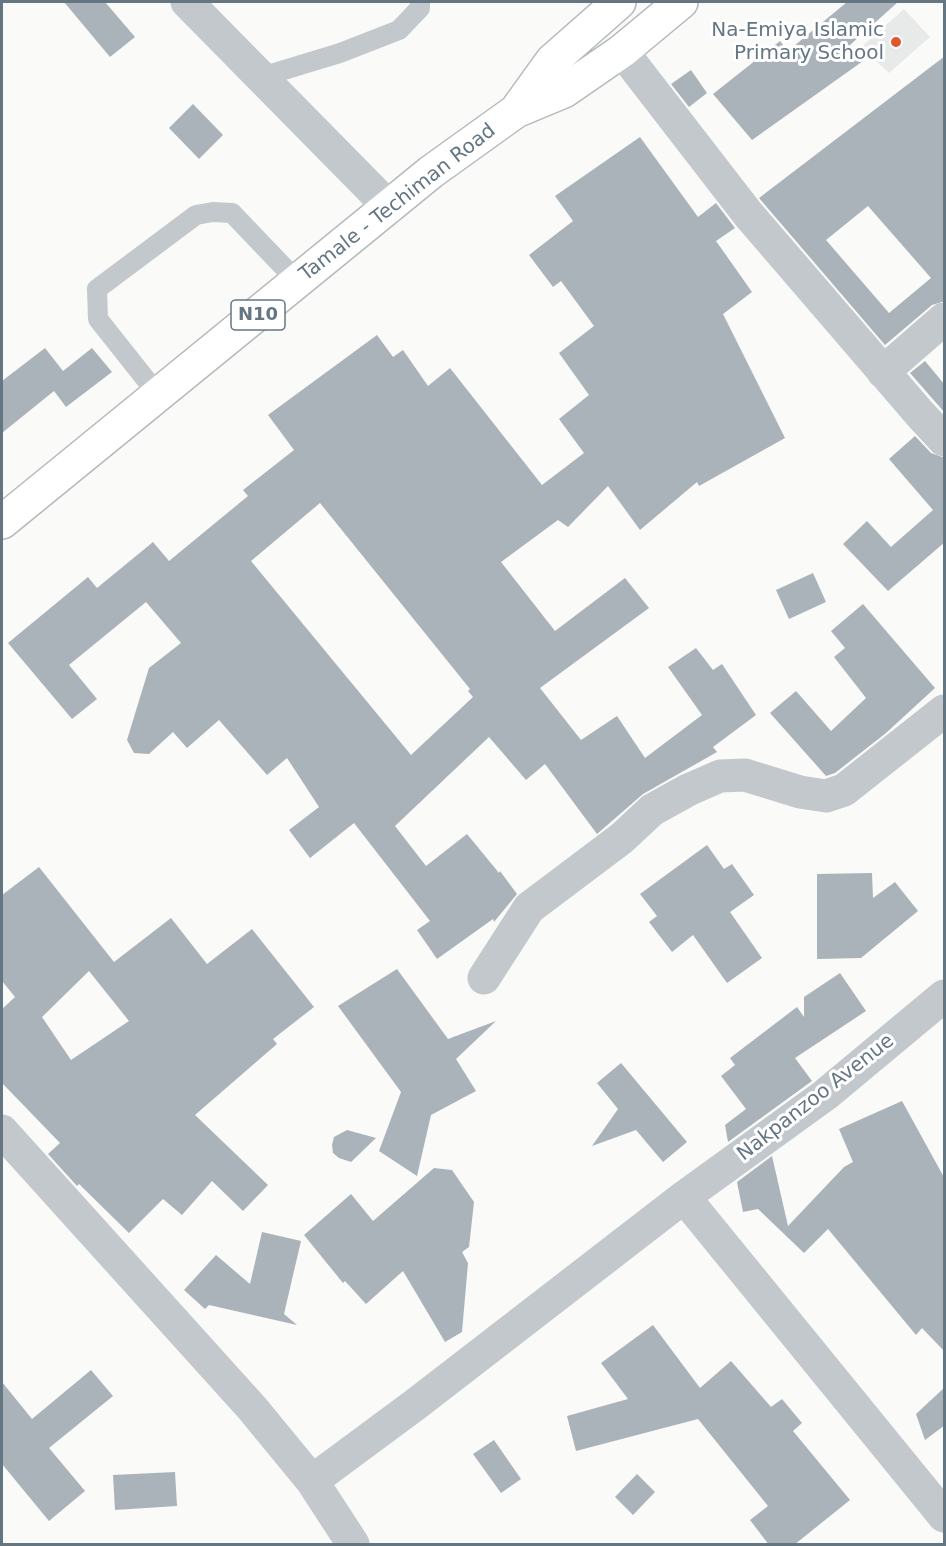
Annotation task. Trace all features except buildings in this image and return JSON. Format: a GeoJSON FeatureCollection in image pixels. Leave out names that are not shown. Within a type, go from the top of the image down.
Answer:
{"type":"FeatureCollection","features":[{"type":"Feature","properties":{"kind":"highway","name":"N10"},"geometry":{"type":"LineString","coordinates":[[516,111],[552,61],[619,2]]}},
{"type":"Feature","properties":{"kind":"highway","name":"N10"},"geometry":{"type":"LineString","coordinates":[[516,111],[564,91],[622,51],[681,2]]}},
{"type":"Feature","properties":{"kind":"highway","name":"Tamale - Techiman Road"},"geometry":{"type":"LineString","coordinates":[[2,522],[431,172],[516,111]]}},
{"type":"Feature","properties":{"kind":"street"},"geometry":{"type":"LineString","coordinates":[[187,2],[389,207]]}},
{"type":"Feature","properties":{"kind":"street"},"geometry":{"type":"LineString","coordinates":[[622,51],[748,214],[883,372],[945,440]]}},
{"type":"Feature","properties":{"kind":"street"},"geometry":{"type":"LineString","coordinates":[[883,372],[945,319]]}},
{"type":"Feature","properties":{"kind":"street"},"geometry":{"type":"LineString","coordinates":[[483,978],[528,908],[622,838],[652,810],[688,789],[720,776],[745,775],[800,792],[826,796],[844,790],[945,711]]}},
{"type":"Feature","properties":{"kind":"street","name":"Nakpanzoo Avenue"},"geometry":{"type":"LineString","coordinates":[[312,1481],[416,1404],[684,1197],[825,1095],[945,996]]}},
{"type":"Feature","properties":{"kind":"street"},"geometry":{"type":"LineString","coordinates":[[2,1131],[252,1408],[312,1481],[353,1545]]}},
{"type":"Feature","properties":{"kind":"street"},"geometry":{"type":"LineString","coordinates":[[684,1197],[945,1516]]}},
{"type":"Feature","properties":{"kind":"lane"},"geometry":{"type":"LineString","coordinates":[[261,77],[340,53],[399,30],[420,8],[420,2]]}},
{"type":"Feature","properties":{"kind":"lane"},"geometry":{"type":"LineString","coordinates":[[159,396],[98,319],[97,289],[196,214],[213,212],[232,213],[297,282]]}},
{"type":"Feature","properties":{"kind":"shaded area","name":"Na-Emiya Islamic Primary School"},"geometry":{"type":"Polygon","coordinates":[[[904,9],[930,37],[889,73],[861,47],[904,9]]]}},
{"type":"Feature","properties":{"kind":"place","name":"Na-Emiya Islamic Primary School"},"geometry":{"type":"Point","coordinates":[896,42]}}]}
